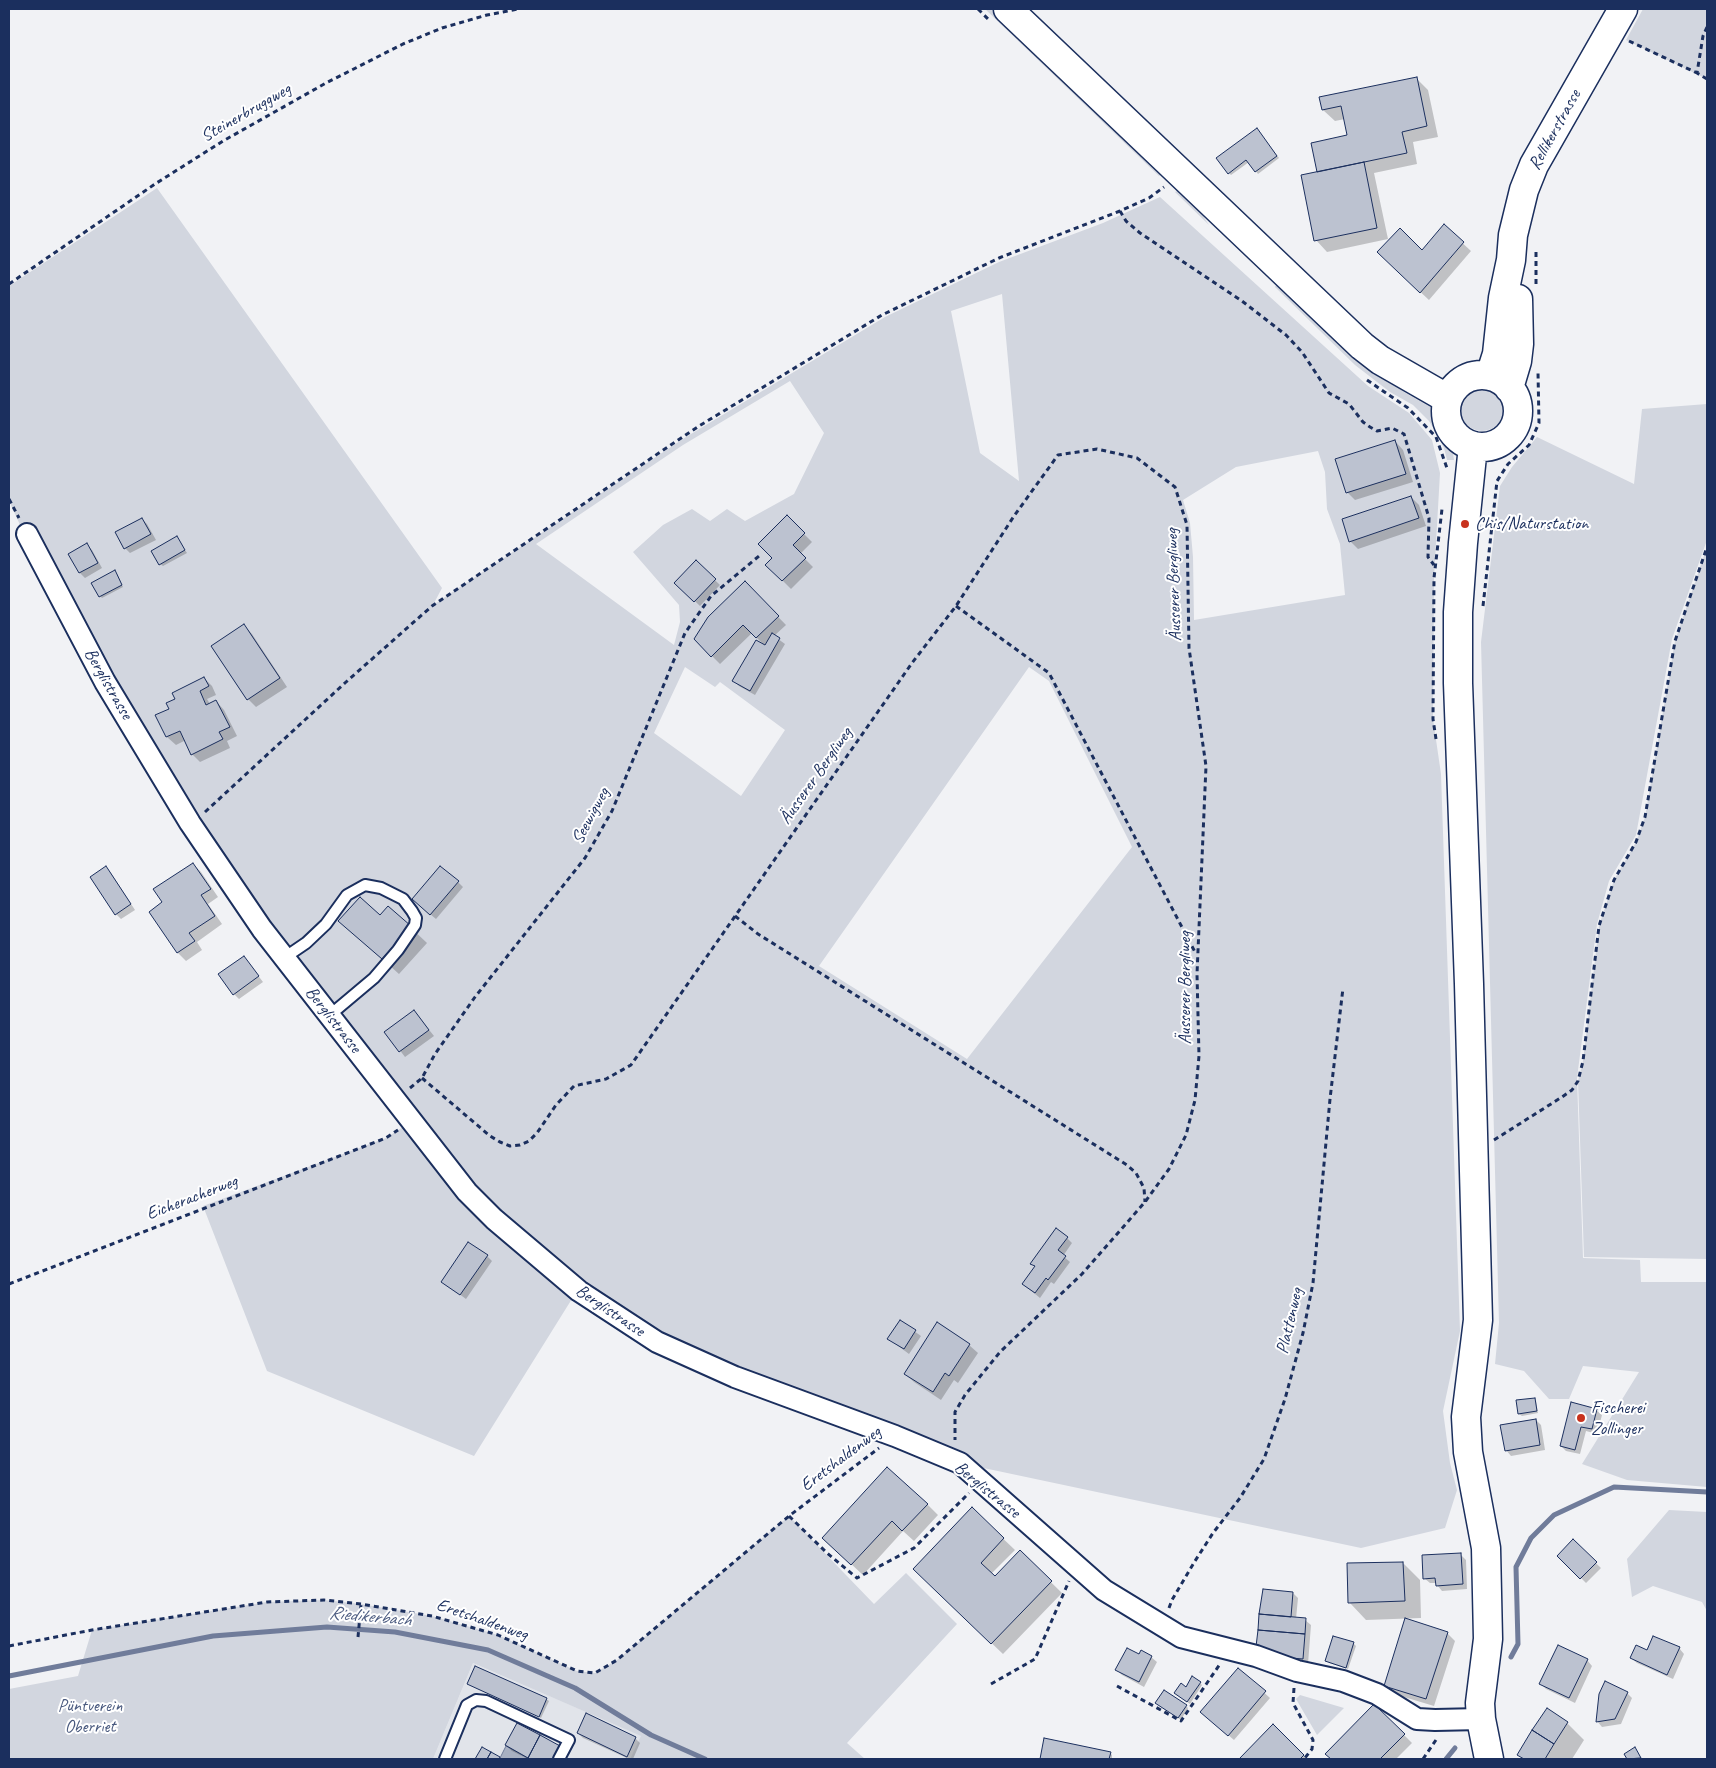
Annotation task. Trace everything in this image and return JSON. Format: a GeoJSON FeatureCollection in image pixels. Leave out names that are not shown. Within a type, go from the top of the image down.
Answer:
{"type":"FeatureCollection","features":[{"type":"Feature","properties":{"kind":"main road"},"geometry":{"type":"LineString","coordinates":[[1008,9],[1362,346],[1387,364],[1448,399]]}},
{"type":"Feature","properties":{"kind":"main road","name":"Rellikerstrasse"},"geometry":{"type":"LineString","coordinates":[[1500,382],[1497,354],[1503,298],[1511,260],[1517,212],[1534,165],[1623,9]]}},
{"type":"Feature","properties":{"kind":"main road"},"geometry":{"type":"LineString","coordinates":[[1480,375],[1500,382],[1515,396],[1517,406],[1517,416],[1509,434],[1493,445],[1474,446],[1464,442],[1456,436],[1446,419],[1448,399],[1452,389],[1469,377],[1480,375]]}},
{"type":"Feature","properties":{"kind":"main road"},"geometry":{"type":"LineString","coordinates":[[1474,446],[1463,543],[1459,602],[1458,683],[1469,984],[1478,1320],[1466,1417],[1468,1452],[1484,1533],[1488,1576],[1488,1638],[1480,1703],[1481,1719],[1489,1759]]}},
{"type":"Feature","properties":{"kind":"street","name":"Berglistrasse"},"geometry":{"type":"LineString","coordinates":[[27,534],[105,682],[190,823],[240,898],[284,958],[467,1192],[494,1219],[579,1291],[657,1342],[735,1378],[895,1436],[960,1463],[1104,1590],[1182,1637],[1256,1656],[1297,1671],[1336,1679],[1377,1694],[1412,1717],[1422,1720],[1481,1719]]}},
{"type":"Feature","properties":{"kind":"lane"},"geometry":{"type":"LineString","coordinates":[[284,958],[306,943],[326,924],[347,895],[365,885],[382,888],[403,899],[416,918],[415,925],[398,950],[374,978],[330,1015]]}},
{"type":"Feature","properties":{"kind":"lane"},"geometry":{"type":"LineString","coordinates":[[445,1759],[467,1705],[476,1700],[486,1701],[569,1740],[559,1759]]}},
{"type":"Feature","properties":{"kind":"path","name":"Steinerbruggweg"},"geometry":{"type":"LineString","coordinates":[[9,284],[155,184],[216,146],[326,84],[402,44],[442,28],[487,15],[518,9]]}},
{"type":"Feature","properties":{"kind":"path"},"geometry":{"type":"LineString","coordinates":[[1696,74],[1707,27]]}},
{"type":"Feature","properties":{"kind":"path"},"geometry":{"type":"LineString","coordinates":[[1626,40],[1707,78]]}},
{"type":"Feature","properties":{"kind":"path"},"geometry":{"type":"LineString","coordinates":[[190,823],[432,606],[699,426],[882,315],[999,258],[1120,211],[1148,198],[1179,173]]}},
{"type":"Feature","properties":{"kind":"path"},"geometry":{"type":"LineString","coordinates":[[1120,211],[1126,221],[1140,234],[1242,301],[1286,335],[1302,352],[1329,393],[1349,404],[1363,422],[1377,431],[1392,428],[1404,434],[1429,518],[1428,557],[1434,565]]}},
{"type":"Feature","properties":{"kind":"path"},"geometry":{"type":"LineString","coordinates":[[1536,248],[1536,288]]}},
{"type":"Feature","properties":{"kind":"path"},"geometry":{"type":"LineString","coordinates":[[1497,481],[1508,464],[1529,445],[1539,422],[1537,366]]}},
{"type":"Feature","properties":{"kind":"path","name":"Äusserer Bergliweg"},"geometry":{"type":"LineString","coordinates":[[422,1078],[490,1136],[510,1146],[520,1145],[529,1141],[537,1133],[556,1105],[574,1086],[606,1079],[631,1065],[912,663],[956,606],[1014,516],[1058,455],[1097,448],[1137,458],[1175,487],[1187,525],[1189,648],[1206,766],[1197,956],[1199,1056],[1195,1100],[1186,1135],[1169,1169],[1145,1202],[1082,1274],[1000,1352],[965,1395],[955,1412],[953,1435],[960,1463]]}},
{"type":"Feature","properties":{"kind":"path"},"geometry":{"type":"LineString","coordinates":[[1494,1150],[1494,1140],[1572,1090],[1578,1081],[1583,1062],[1599,926],[1614,880],[1636,842],[1645,817],[1674,641],[1707,547]]}},
{"type":"Feature","properties":{"kind":"path","name":"Seewigweg"},"geometry":{"type":"LineString","coordinates":[[422,1078],[435,1054],[476,997],[585,858],[612,811],[684,633],[711,596],[759,556]]}},
{"type":"Feature","properties":{"kind":"path"},"geometry":{"type":"LineString","coordinates":[[956,606],[1049,673],[1197,956]]}},
{"type":"Feature","properties":{"kind":"path"},"geometry":{"type":"LineString","coordinates":[[735,916],[758,934],[1127,1165],[1136,1173],[1144,1188],[1145,1202]]}},
{"type":"Feature","properties":{"kind":"path","name":"Plattenweg"},"geometry":{"type":"LineString","coordinates":[[1167,1628],[1166,1617],[1172,1600],[1213,1533],[1240,1498],[1264,1459],[1285,1399],[1303,1333],[1313,1282],[1330,1099],[1343,988]]}},
{"type":"Feature","properties":{"kind":"path","name":"Eicheracherweg"},"geometry":{"type":"LineString","coordinates":[[9,1284],[386,1138]]}},
{"type":"Feature","properties":{"kind":"path","name":"Eretshaldenweg"},"geometry":{"type":"LineString","coordinates":[[9,1646],[92,1630],[267,1602],[324,1600],[432,1616],[488,1632],[577,1671],[595,1673],[617,1660],[789,1516],[895,1436]]}},
{"type":"Feature","properties":{"kind":"path"},"geometry":{"type":"LineString","coordinates":[[789,1516],[827,1553],[857,1578],[914,1548],[980,1482]]}},
{"type":"Feature","properties":{"kind":"path"},"geometry":{"type":"LineString","coordinates":[[991,1684],[1035,1659],[1076,1565]]}},
{"type":"Feature","properties":{"kind":"path"},"geometry":{"type":"LineString","coordinates":[[358,1637],[361,1604]]}},
{"type":"Feature","properties":{"kind":"path"},"geometry":{"type":"LineString","coordinates":[[1117,1686],[1181,1721],[1230,1649]]}},
{"type":"Feature","properties":{"kind":"path"},"geometry":{"type":"LineString","coordinates":[[1297,1671],[1292,1701],[1311,1734],[1313,1742],[1312,1750],[1304,1759]]}},
{"type":"Feature","properties":{"kind":"shaded area"},"geometry":{"type":"Polygon","coordinates":[[[473,1663],[642,1736],[630,1759],[433,1759],[473,1663]]]}},
{"type":"Feature","properties":{"kind":"green space"},"geometry":{"type":"Polygon","coordinates":[[[985,9],[993,9],[1164,172],[1159,176],[985,9]]]}},
{"type":"Feature","properties":{"kind":"green space"},"geometry":{"type":"Polygon","coordinates":[[[1643,9],[1707,9],[1707,79],[1626,40],[1643,9]]]}},
{"type":"Feature","properties":{"kind":"green space"},"geometry":{"type":"Polygon","coordinates":[[[157,188],[442,588],[433,605],[686,437],[885,317],[999,262],[1103,223],[1160,197],[1368,386],[1409,413],[1432,440],[1440,473],[1434,578],[1433,719],[1441,774],[1460,1331],[1443,1411],[1450,1463],[1457,1490],[1445,1528],[1361,1548],[960,1463],[646,1349],[575,1294],[474,1456],[267,1371],[203,1206],[386,1138],[406,1125],[187,823],[27,540],[9,501],[9,286],[157,188]],[[1002,294],[951,311],[980,453],[1019,481],[1002,294]],[[790,381],[683,445],[536,544],[674,645],[680,622],[679,605],[633,552],[663,525],[692,509],[710,521],[727,509],[745,521],[794,494],[824,433],[790,381]],[[1395,440],[1335,459],[1346,493],[1395,440]],[[1318,451],[1236,467],[1183,500],[1190,523],[1193,557],[1194,620],[1345,595],[1340,544],[1327,509],[1325,472],[1318,451]],[[1411,496],[1342,519],[1349,542],[1419,518],[1411,496]],[[685,667],[654,733],[741,796],[785,730],[720,682],[715,687],[685,667]],[[1029,667],[819,966],[967,1059],[1132,847],[1049,681],[1029,667]]]}},
{"type":"Feature","properties":{"kind":"green space"},"geometry":{"type":"Polygon","coordinates":[[[1181,189],[1192,200],[1209,225],[1175,192],[1181,189]]]}},
{"type":"Feature","properties":{"kind":"green space"},"geometry":{"type":"Polygon","coordinates":[[[1276,285],[1294,296],[1360,358],[1404,392],[1432,408],[1452,447],[1454,460],[1447,460],[1444,448],[1429,421],[1413,405],[1390,392],[1355,365],[1275,287],[1276,285]]]}},
{"type":"Feature","properties":{"kind":"green space"},"geometry":{"type":"Polygon","coordinates":[[[1486,387],[1498,393],[1503,400],[1503,418],[1498,425],[1491,430],[1478,431],[1470,428],[1463,421],[1460,405],[1463,397],[1470,390],[1486,387]]]}},
{"type":"Feature","properties":{"kind":"green space"},"geometry":{"type":"Polygon","coordinates":[[[1707,404],[1707,540],[1672,639],[1636,835],[1609,881],[1597,924],[1577,1078],[1583,1258],[1640,1260],[1641,1282],[1707,1282],[1707,1487],[1627,1480],[1582,1464],[1639,1372],[1583,1366],[1569,1399],[1549,1399],[1524,1371],[1495,1364],[1499,1323],[1481,642],[1500,486],[1512,467],[1537,437],[1634,484],[1642,409],[1707,404]]]}},
{"type":"Feature","properties":{"kind":"green space"},"geometry":{"type":"Polygon","coordinates":[[[1707,547],[1707,1259],[1584,1257],[1578,1081],[1583,1061],[1599,926],[1614,880],[1636,842],[1645,817],[1675,641],[1707,547]]]}},
{"type":"Feature","properties":{"kind":"green space"},"geometry":{"type":"Polygon","coordinates":[[[1669,1510],[1707,1512],[1707,1611],[1702,1602],[1653,1586],[1632,1597],[1627,1559],[1669,1510]]]}},
{"type":"Feature","properties":{"kind":"green space","name":"Püntverein Oberriet"},"geometry":{"type":"Polygon","coordinates":[[[789,1516],[874,1604],[906,1573],[957,1624],[847,1743],[865,1759],[630,1759],[641,1736],[473,1663],[433,1759],[9,1759],[9,1689],[78,1676],[92,1630],[267,1602],[324,1600],[432,1616],[498,1635],[577,1671],[595,1673],[617,1660],[789,1516]]]}},
{"type":"Feature","properties":{"kind":"green space"},"geometry":{"type":"Polygon","coordinates":[[[1300,1695],[1344,1708],[1317,1735],[1296,1699],[1300,1695]]]}},
{"type":"Feature","properties":{"kind":"water"},"geometry":{"type":"Polygon","coordinates":[[[506,1746],[528,1758],[500,1758],[506,1746]]]}},
{"type":"Feature","properties":{"kind":"building"},"geometry":{"type":"Polygon","coordinates":[[[1417,77],[1427,126],[1402,132],[1407,153],[1317,172],[1311,143],[1347,135],[1341,106],[1322,110],[1319,97],[1417,77]]]}},
{"type":"Feature","properties":{"kind":"building"},"geometry":{"type":"Polygon","coordinates":[[[1257,128],[1277,156],[1255,172],[1246,160],[1228,174],[1216,158],[1257,128]]]}},
{"type":"Feature","properties":{"kind":"building"},"geometry":{"type":"Polygon","coordinates":[[[1364,162],[1377,228],[1314,241],[1301,175],[1364,162]]]}},
{"type":"Feature","properties":{"kind":"building"},"geometry":{"type":"Polygon","coordinates":[[[1444,224],[1464,242],[1420,293],[1377,252],[1400,228],[1422,250],[1444,224]]]}},
{"type":"Feature","properties":{"kind":"building"},"geometry":{"type":"Polygon","coordinates":[[[1395,440],[1406,474],[1346,493],[1335,459],[1395,440]]]}},
{"type":"Feature","properties":{"kind":"building"},"geometry":{"type":"Polygon","coordinates":[[[1411,496],[1419,518],[1349,542],[1342,519],[1411,496]]]}},
{"type":"Feature","properties":{"kind":"building"},"geometry":{"type":"Polygon","coordinates":[[[787,515],[805,533],[793,545],[806,558],[782,581],[765,565],[772,558],[758,544],[787,515]]]}},
{"type":"Feature","properties":{"kind":"building"},"geometry":{"type":"Polygon","coordinates":[[[142,518],[151,534],[124,549],[115,532],[142,518]]]}},
{"type":"Feature","properties":{"kind":"building"},"geometry":{"type":"Polygon","coordinates":[[[177,536],[185,550],[159,565],[151,551],[177,536]]]}},
{"type":"Feature","properties":{"kind":"building"},"geometry":{"type":"Polygon","coordinates":[[[87,543],[98,563],[79,573],[68,554],[87,543]]]}},
{"type":"Feature","properties":{"kind":"building"},"geometry":{"type":"Polygon","coordinates":[[[696,560],[716,579],[694,602],[674,583],[696,560]]]}},
{"type":"Feature","properties":{"kind":"building"},"geometry":{"type":"Polygon","coordinates":[[[115,570],[122,585],[99,597],[91,583],[115,570]]]}},
{"type":"Feature","properties":{"kind":"building"},"geometry":{"type":"Polygon","coordinates":[[[745,581],[779,616],[756,638],[743,625],[711,657],[694,639],[708,617],[745,581]]]}},
{"type":"Feature","properties":{"kind":"building"},"geometry":{"type":"Polygon","coordinates":[[[244,624],[280,678],[247,700],[211,646],[244,624]]]}},
{"type":"Feature","properties":{"kind":"building"},"geometry":{"type":"Polygon","coordinates":[[[772,633],[780,638],[750,691],[732,681],[756,640],[765,645],[772,633]]]}},
{"type":"Feature","properties":{"kind":"building"},"geometry":{"type":"Polygon","coordinates":[[[204,677],[209,686],[200,691],[206,705],[216,700],[230,727],[219,732],[223,739],[191,755],[180,731],[166,737],[155,715],[169,709],[166,703],[175,699],[172,693],[204,677]]]}},
{"type":"Feature","properties":{"kind":"building"},"geometry":{"type":"Polygon","coordinates":[[[193,863],[211,889],[201,895],[215,916],[189,933],[195,941],[177,953],[149,912],[162,902],[153,889],[193,863]]]}},
{"type":"Feature","properties":{"kind":"building"},"geometry":{"type":"Polygon","coordinates":[[[106,866],[131,904],[115,915],[90,877],[106,866]]]}},
{"type":"Feature","properties":{"kind":"building"},"geometry":{"type":"Polygon","coordinates":[[[440,866],[459,881],[430,915],[412,899],[440,866]]]}},
{"type":"Feature","properties":{"kind":"building"},"geometry":{"type":"Polygon","coordinates":[[[360,897],[380,915],[388,906],[411,926],[382,959],[338,921],[360,897]]]}},
{"type":"Feature","properties":{"kind":"building"},"geometry":{"type":"Polygon","coordinates":[[[244,956],[259,976],[233,995],[218,974],[244,956]]]}},
{"type":"Feature","properties":{"kind":"building"},"geometry":{"type":"Polygon","coordinates":[[[414,1010],[429,1030],[399,1052],[384,1032],[414,1010]]]}},
{"type":"Feature","properties":{"kind":"building"},"geometry":{"type":"Polygon","coordinates":[[[1056,1228],[1068,1237],[1058,1250],[1066,1256],[1048,1280],[1046,1278],[1035,1293],[1022,1284],[1035,1266],[1030,1264],[1056,1228]]]}},
{"type":"Feature","properties":{"kind":"building"},"geometry":{"type":"Polygon","coordinates":[[[468,1242],[488,1255],[460,1295],[441,1282],[468,1242]]]}},
{"type":"Feature","properties":{"kind":"building"},"geometry":{"type":"Polygon","coordinates":[[[900,1320],[916,1330],[904,1349],[887,1339],[900,1320]]]}},
{"type":"Feature","properties":{"kind":"building"},"geometry":{"type":"Polygon","coordinates":[[[937,1322],[970,1344],[949,1376],[945,1373],[933,1392],[904,1374],[937,1322]]]}},
{"type":"Feature","properties":{"kind":"building"},"geometry":{"type":"Polygon","coordinates":[[[1535,1398],[1537,1411],[1518,1414],[1516,1400],[1535,1398]]]}},
{"type":"Feature","properties":{"kind":"building","name":"Fischerei Zollinger"},"geometry":{"type":"Polygon","coordinates":[[[1571,1402],[1597,1409],[1592,1429],[1581,1427],[1575,1450],[1560,1446],[1571,1402]]]}},
{"type":"Feature","properties":{"kind":"building"},"geometry":{"type":"Polygon","coordinates":[[[1536,1419],[1540,1445],[1505,1451],[1500,1425],[1536,1419]]]}},
{"type":"Feature","properties":{"kind":"building"},"geometry":{"type":"Polygon","coordinates":[[[887,1467],[928,1504],[902,1531],[892,1521],[851,1565],[822,1538],[887,1467]]]}},
{"type":"Feature","properties":{"kind":"building"},"geometry":{"type":"Polygon","coordinates":[[[972,1507],[1004,1538],[981,1563],[995,1576],[1020,1550],[1052,1581],[991,1644],[913,1569],[972,1507]]]}},
{"type":"Feature","properties":{"kind":"building"},"geometry":{"type":"Polygon","coordinates":[[[1573,1539],[1597,1562],[1580,1579],[1557,1556],[1573,1539]]]}},
{"type":"Feature","properties":{"kind":"building"},"geometry":{"type":"Polygon","coordinates":[[[1461,1553],[1463,1584],[1436,1586],[1435,1578],[1423,1579],[1422,1555],[1461,1553]]]}},
{"type":"Feature","properties":{"kind":"building"},"geometry":{"type":"Polygon","coordinates":[[[1403,1562],[1405,1601],[1348,1603],[1347,1563],[1403,1562]]]}},
{"type":"Feature","properties":{"kind":"building"},"geometry":{"type":"Polygon","coordinates":[[[1263,1589],[1293,1592],[1291,1617],[1259,1614],[1263,1589]]]}},
{"type":"Feature","properties":{"kind":"building"},"geometry":{"type":"Polygon","coordinates":[[[1259,1614],[1306,1618],[1305,1634],[1258,1630],[1259,1614]]]}},
{"type":"Feature","properties":{"kind":"building"},"geometry":{"type":"Polygon","coordinates":[[[1405,1618],[1448,1632],[1426,1699],[1384,1686],[1405,1618]]]}},
{"type":"Feature","properties":{"kind":"building"},"geometry":{"type":"Polygon","coordinates":[[[1258,1630],[1305,1634],[1303,1659],[1255,1655],[1258,1630]]]}},
{"type":"Feature","properties":{"kind":"building"},"geometry":{"type":"Polygon","coordinates":[[[1333,1636],[1354,1642],[1346,1668],[1325,1661],[1333,1636]]]}},
{"type":"Feature","properties":{"kind":"building"},"geometry":{"type":"Polygon","coordinates":[[[1653,1636],[1680,1647],[1667,1675],[1630,1658],[1636,1645],[1647,1650],[1653,1636]]]}},
{"type":"Feature","properties":{"kind":"building"},"geometry":{"type":"Polygon","coordinates":[[[1558,1645],[1588,1659],[1569,1698],[1539,1684],[1558,1645]]]}},
{"type":"Feature","properties":{"kind":"building"},"geometry":{"type":"Polygon","coordinates":[[[1127,1648],[1139,1654],[1141,1650],[1152,1656],[1139,1682],[1115,1670],[1127,1648]]]}},
{"type":"Feature","properties":{"kind":"building"},"geometry":{"type":"Polygon","coordinates":[[[475,1666],[547,1698],[539,1717],[467,1684],[475,1666]]]}},
{"type":"Feature","properties":{"kind":"building"},"geometry":{"type":"Polygon","coordinates":[[[1238,1668],[1266,1691],[1228,1736],[1200,1712],[1238,1668]]]}},
{"type":"Feature","properties":{"kind":"building"},"geometry":{"type":"Polygon","coordinates":[[[1192,1676],[1201,1682],[1187,1702],[1174,1693],[1181,1683],[1186,1687],[1192,1676]]]}},
{"type":"Feature","properties":{"kind":"building"},"geometry":{"type":"Polygon","coordinates":[[[1605,1681],[1628,1692],[1615,1719],[1596,1722],[1599,1694],[1605,1681]]]}},
{"type":"Feature","properties":{"kind":"building"},"geometry":{"type":"Polygon","coordinates":[[[1164,1690],[1187,1705],[1178,1718],[1155,1703],[1164,1690]]]}},
{"type":"Feature","properties":{"kind":"building"},"geometry":{"type":"Polygon","coordinates":[[[1374,1704],[1405,1734],[1380,1759],[1331,1759],[1325,1754],[1374,1704]]]}},
{"type":"Feature","properties":{"kind":"building"},"geometry":{"type":"Polygon","coordinates":[[[1547,1708],[1568,1722],[1554,1744],[1532,1730],[1547,1708]]]}},
{"type":"Feature","properties":{"kind":"building"},"geometry":{"type":"Polygon","coordinates":[[[586,1713],[636,1737],[627,1757],[577,1733],[586,1713]]]}},
{"type":"Feature","properties":{"kind":"building"},"geometry":{"type":"Polygon","coordinates":[[[517,1723],[540,1735],[528,1758],[505,1745],[517,1723]]]}},
{"type":"Feature","properties":{"kind":"building"},"geometry":{"type":"Polygon","coordinates":[[[1273,1724],[1304,1755],[1300,1759],[1239,1759],[1273,1724]]]}},
{"type":"Feature","properties":{"kind":"building"},"geometry":{"type":"Polygon","coordinates":[[[1532,1730],[1554,1744],[1545,1759],[1524,1759],[1517,1755],[1532,1730]]]}},
{"type":"Feature","properties":{"kind":"building"},"geometry":{"type":"Polygon","coordinates":[[[540,1735],[560,1746],[553,1759],[528,1758],[540,1735]]]}},
{"type":"Feature","properties":{"kind":"building"},"geometry":{"type":"Polygon","coordinates":[[[1044,1738],[1111,1752],[1109,1759],[1040,1759],[1044,1738]]]}},
{"type":"Feature","properties":{"kind":"building"},"geometry":{"type":"Polygon","coordinates":[[[482,1747],[491,1752],[487,1759],[475,1759],[482,1747]]]}},
{"type":"Feature","properties":{"kind":"building"},"geometry":{"type":"Polygon","coordinates":[[[1635,1747],[1641,1758],[1627,1759],[1624,1754],[1635,1747]]]}},
{"type":"Feature","properties":{"kind":"building"},"geometry":{"type":"Polygon","coordinates":[[[491,1752],[500,1757],[499,1759],[487,1759],[491,1752]]]}},
{"type":"Feature","properties":{"kind":"waterway","name":"Riedikerbach"},"geometry":{"type":"LineString","coordinates":[[1511,1657],[1518,1644],[1516,1567],[1531,1538],[1554,1515],[1614,1487],[1707,1492]]}},
{"type":"Feature","properties":{"kind":"waterway","name":"Riedikerbach"},"geometry":{"type":"LineString","coordinates":[[9,1676],[213,1636],[327,1627],[395,1632],[488,1650],[575,1688],[651,1735],[705,1759]]}},
{"type":"Feature","properties":{"kind":"waterway","name":"Riedikerbach"},"geometry":{"type":"LineString","coordinates":[[1446,1759],[1455,1748]]}},
{"type":"Feature","properties":{"kind":"place","name":"Chis/Naturstation"},"geometry":{"type":"Point","coordinates":[1465,524]}},
{"type":"Feature","properties":{"kind":"place","name":"Fischerei Zollinger"},"geometry":{"type":"Point","coordinates":[1581,1418]}}]}
